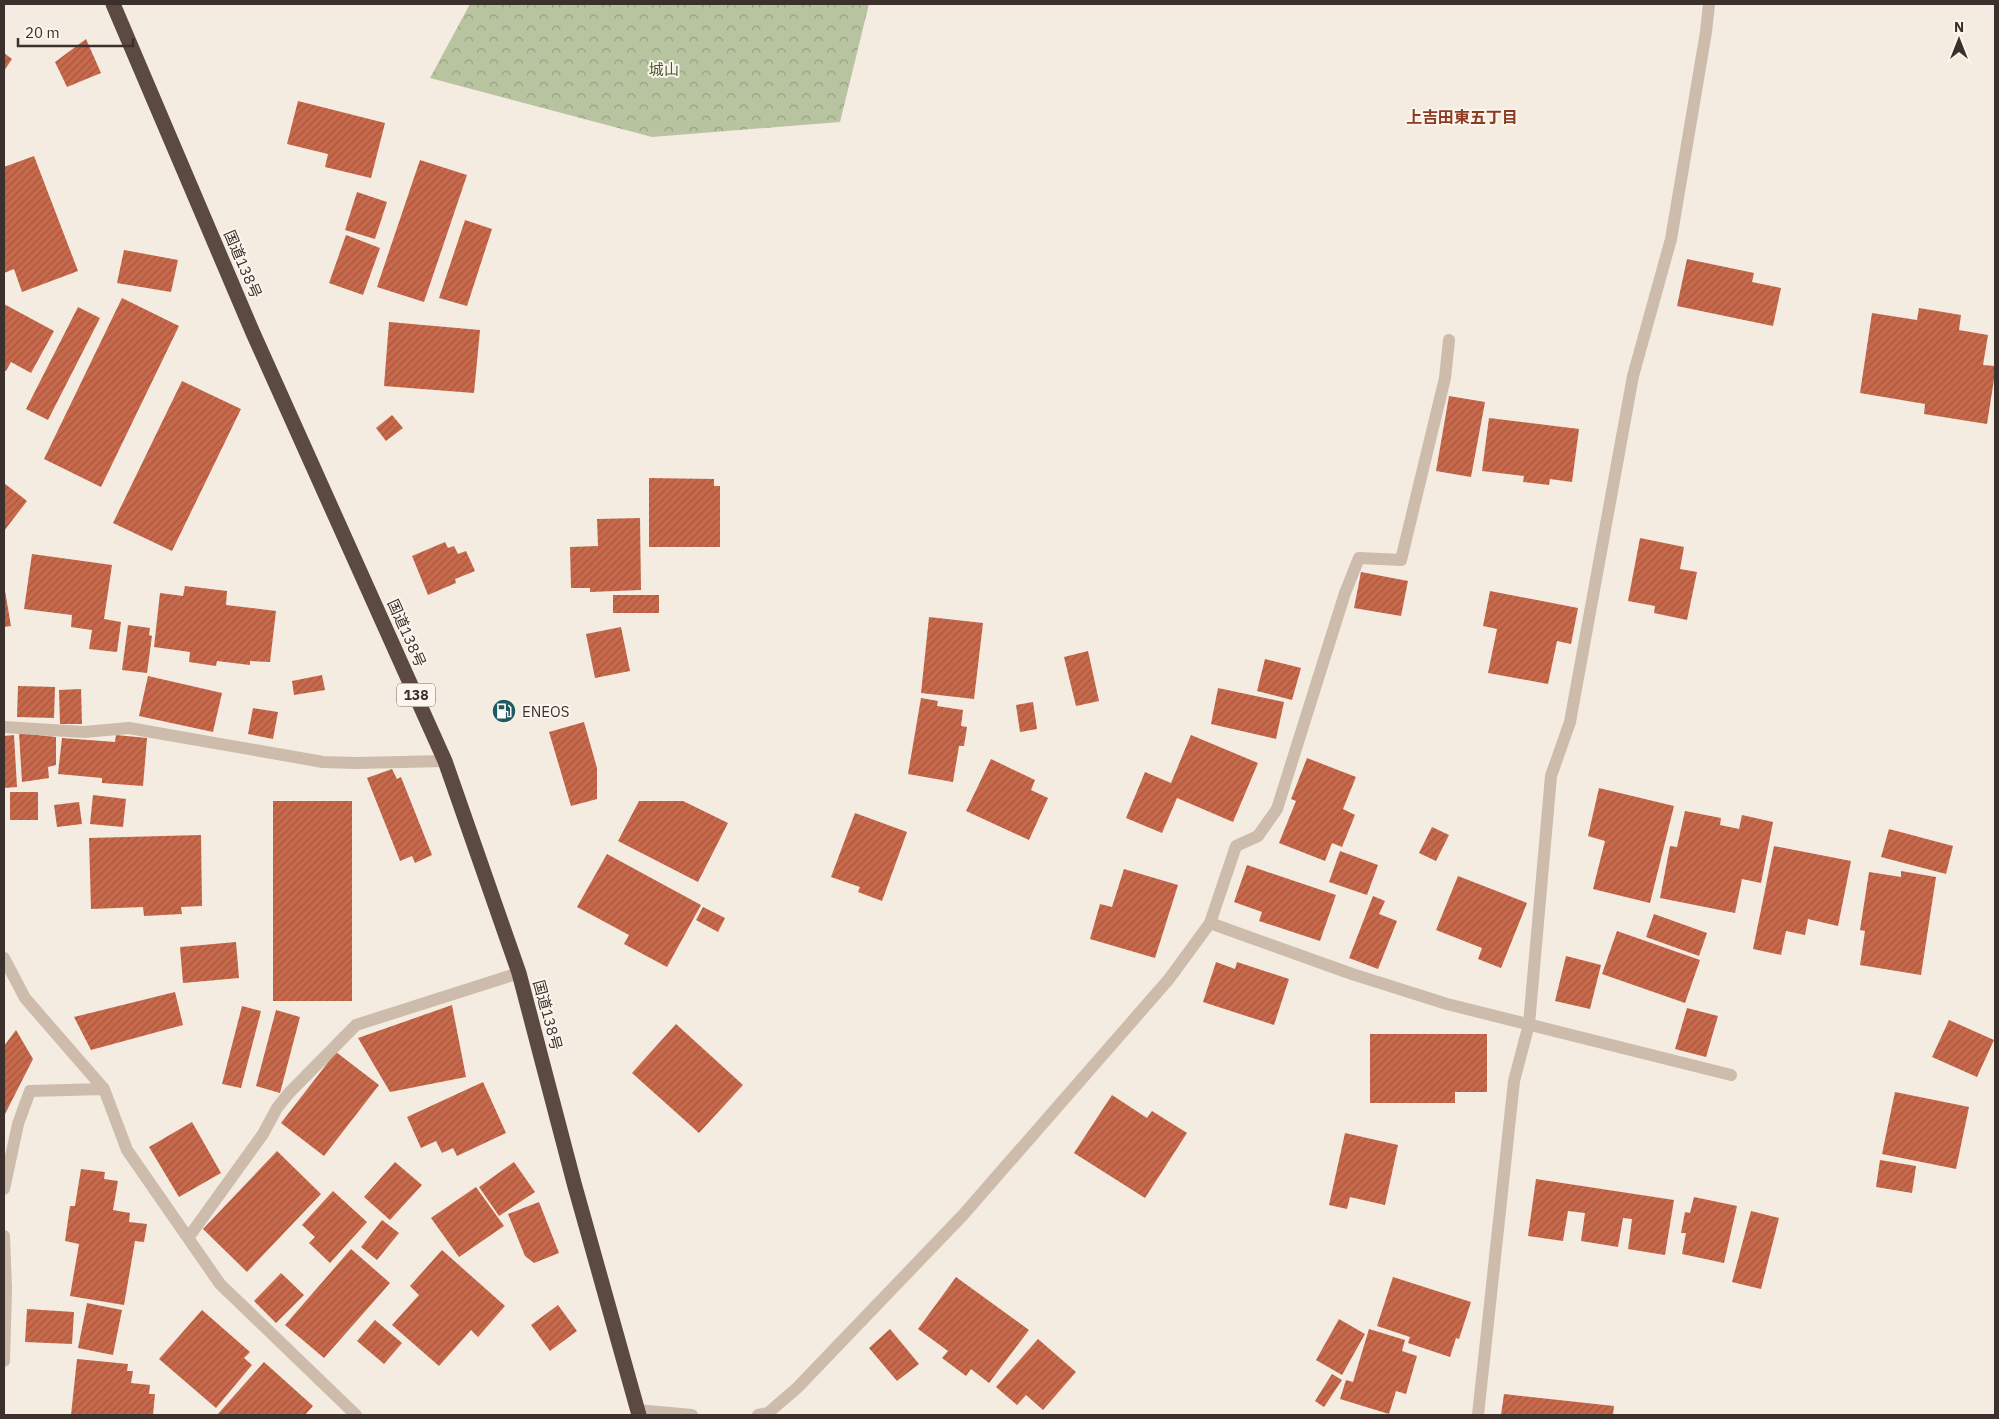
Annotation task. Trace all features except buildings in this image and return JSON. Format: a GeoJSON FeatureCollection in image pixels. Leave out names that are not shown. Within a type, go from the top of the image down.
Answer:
{"type":"FeatureCollection","features":[{"type":"Feature","properties":{"kind":"highway","name":"国道138号"},"geometry":{"type":"LineString","coordinates":[[113,4],[257,342],[445,761],[519,973],[574,1183],[638,1412]]}},
{"type":"Feature","properties":{"kind":"street"},"geometry":{"type":"LineString","coordinates":[[1478,1415],[1514,1081],[1529,1024],[1551,776],[1570,722],[1633,376],[1671,239],[1706,32],[1709,4]]}},
{"type":"Feature","properties":{"kind":"street"},"geometry":{"type":"LineString","coordinates":[[758,1415],[768,1413],[797,1388],[963,1215],[1169,979],[1210,923],[1236,846],[1258,836],[1278,809],[1358,558],[1401,560],[1445,378],[1450,340]]}},
{"type":"Feature","properties":{"kind":"street"},"geometry":{"type":"LineString","coordinates":[[4,727],[84,732],[129,728],[323,762],[445,761]]}},
{"type":"Feature","properties":{"kind":"street"},"geometry":{"type":"LineString","coordinates":[[1210,923],[1447,1004],[1731,1075]]}},
{"type":"Feature","properties":{"kind":"street"},"geometry":{"type":"LineString","coordinates":[[4,958],[25,998],[104,1089],[127,1150],[220,1284],[356,1415]]}},
{"type":"Feature","properties":{"kind":"street"},"geometry":{"type":"LineString","coordinates":[[188,1238],[263,1134],[277,1108],[289,1093],[356,1026],[519,973]]}},
{"type":"Feature","properties":{"kind":"street"},"geometry":{"type":"LineString","coordinates":[[4,1189],[18,1124],[30,1091],[104,1089]]}},
{"type":"Feature","properties":{"kind":"street"},"geometry":{"type":"LineString","coordinates":[[4,1236],[6,1289],[4,1361]]}},
{"type":"Feature","properties":{"kind":"street"},"geometry":{"type":"LineString","coordinates":[[638,1412],[692,1415]]}},
{"type":"Feature","properties":{"kind":"green space","name":"城山"},"geometry":{"type":"Polygon","coordinates":[[[470,4],[869,4],[840,122],[652,137],[430,78],[470,4]]]}},
{"type":"Feature","properties":{"kind":"place","name":"ENEOS"},"geometry":{"type":"Point","coordinates":[504,711]}},
{"type":"Feature","properties":{"kind":"district","name":"上吉田東五丁目"},"geometry":{"type":"Point","coordinates":[1462,117]}}]}
